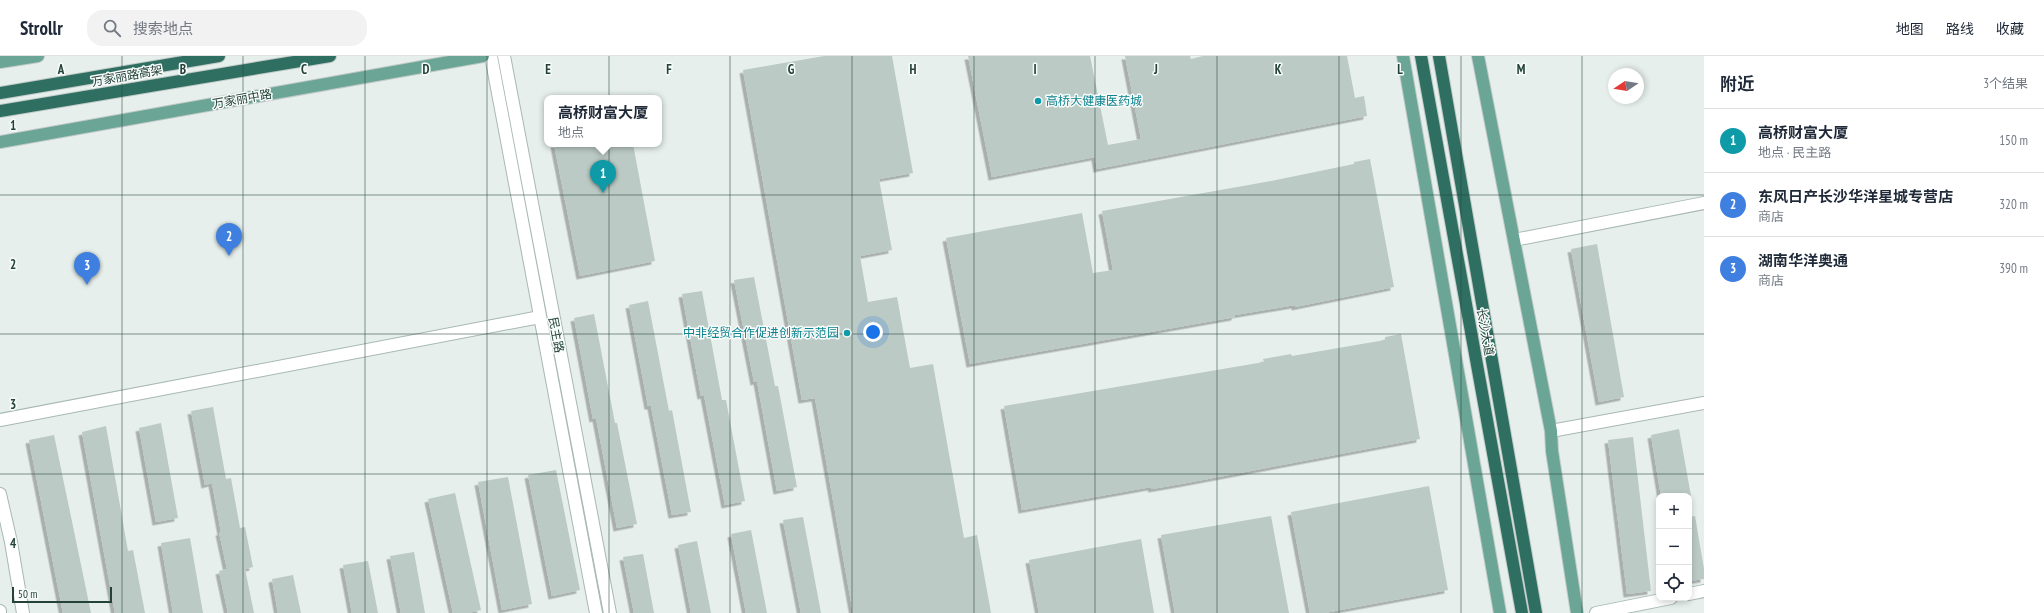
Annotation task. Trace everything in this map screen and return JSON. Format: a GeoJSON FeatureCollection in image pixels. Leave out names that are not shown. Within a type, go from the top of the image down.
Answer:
{"type":"FeatureCollection","features":[{"type":"Feature","properties":{"kind":"highway","name":"万家丽路高架"},"geometry":{"type":"LineString","coordinates":[[0,93],[219,56]]}},
{"type":"Feature","properties":{"kind":"highway","name":"万家丽路高架"},"geometry":{"type":"LineString","coordinates":[[0,112],[330,56]]}},
{"type":"Feature","properties":{"kind":"highway","name":"长沙大道"},"geometry":{"type":"LineString","coordinates":[[1421,56],[1522,613]]}},
{"type":"Feature","properties":{"kind":"highway","name":"长沙大道"},"geometry":{"type":"LineString","coordinates":[[1439,56],[1536,613]]}},
{"type":"Feature","properties":{"kind":"main road"},"geometry":{"type":"LineString","coordinates":[[0,62],[38,56]]}},
{"type":"Feature","properties":{"kind":"main road","name":"万家丽中路"},"geometry":{"type":"LineString","coordinates":[[0,142],[483,56]]}},
{"type":"Feature","properties":{"kind":"main road"},"geometry":{"type":"LineString","coordinates":[[1403,56],[1500,613]]}},
{"type":"Feature","properties":{"kind":"main road"},"geometry":{"type":"LineString","coordinates":[[1478,56],[1551,431],[1552,451],[1577,613]]}},
{"type":"Feature","properties":{"kind":"street","name":"民主路"},"geometry":{"type":"LineString","coordinates":[[491,56],[596,613]]}},
{"type":"Feature","properties":{"kind":"street","name":"民主路"},"geometry":{"type":"LineString","coordinates":[[504,56],[610,613]]}},
{"type":"Feature","properties":{"kind":"street"},"geometry":{"type":"LineString","coordinates":[[1514,240],[1704,203]]}},
{"type":"Feature","properties":{"kind":"street"},"geometry":{"type":"LineString","coordinates":[[0,420],[540,317]]}},
{"type":"Feature","properties":{"kind":"street"},"geometry":{"type":"LineString","coordinates":[[1551,431],[1704,404]]}},
{"type":"Feature","properties":{"kind":"street"},"geometry":{"type":"LineString","coordinates":[[0,494],[11,542],[23,613]]}},
{"type":"Feature","properties":{"kind":"street"},"geometry":{"type":"LineString","coordinates":[[1692,593],[1704,591]]}},
{"type":"Feature","properties":{"kind":"street"},"geometry":{"type":"LineString","coordinates":[[1596,613],[1656,601]]}},
{"type":"Feature","properties":{"kind":"building","name":"中非经贸合作促进创新示范园"},"geometry":{"type":"Polygon","coordinates":[[[824,56],[892,56],[913,173],[879,179],[892,250],[860,256],[868,302],[897,297],[910,368],[933,364],[964,538],[977,535],[991,613],[853,613],[815,398],[802,400],[743,70],[824,56]]]}},
{"type":"Feature","properties":{"kind":"building"},"geometry":{"type":"Polygon","coordinates":[[[968,56],[1090,56],[1108,145],[1141,139],[1125,56],[1190,56],[1191,59],[1203,56],[1347,56],[1355,98],[1364,96],[1367,116],[1097,169],[1095,157],[992,177],[968,56]]]}},
{"type":"Feature","properties":{"kind":"building"},"geometry":{"type":"Polygon","coordinates":[[[555,147],[634,147],[655,261],[580,276],[555,147]]]}},
{"type":"Feature","properties":{"kind":"building"},"geometry":{"type":"Polygon","coordinates":[[[1370,159],[1394,287],[1295,307],[1295,305],[1235,315],[1235,317],[970,364],[946,238],[1082,213],[1093,273],[1113,270],[1102,211],[1271,181],[1354,164],[1354,162],[1370,159]]]}},
{"type":"Feature","properties":{"kind":"building"},"geometry":{"type":"Polygon","coordinates":[[[1597,244],[1624,397],[1599,402],[1571,249],[1597,244]]]}},
{"type":"Feature","properties":{"kind":"building"},"geometry":{"type":"Polygon","coordinates":[[[754,277],[775,386],[778,386],[797,487],[777,491],[757,381],[754,382],[734,280],[754,277]]]}},
{"type":"Feature","properties":{"kind":"building"},"geometry":{"type":"Polygon","coordinates":[[[702,291],[722,400],[726,400],[745,501],[725,505],[704,395],[701,396],[682,294],[702,291]]]}},
{"type":"Feature","properties":{"kind":"building"},"geometry":{"type":"Polygon","coordinates":[[[648,301],[669,411],[672,410],[691,512],[672,515],[651,406],[648,406],[629,305],[648,301]]]}},
{"type":"Feature","properties":{"kind":"building"},"geometry":{"type":"Polygon","coordinates":[[[594,314],[615,423],[617,423],[637,524],[617,528],[596,418],[593,419],[574,318],[594,314]]]}},
{"type":"Feature","properties":{"kind":"building"},"geometry":{"type":"Polygon","coordinates":[[[1401,334],[1420,439],[1181,484],[1152,489],[1151,487],[1022,510],[1004,406],[1264,362],[1263,359],[1291,354],[1292,356],[1385,340],[1385,337],[1401,334]]]}},
{"type":"Feature","properties":{"kind":"building"},"geometry":{"type":"Polygon","coordinates":[[[213,407],[226,479],[231,478],[240,528],[245,527],[253,567],[245,569],[254,613],[228,613],[219,571],[227,569],[219,532],[221,532],[212,483],[205,485],[191,411],[213,407]]]}},
{"type":"Feature","properties":{"kind":"building"},"geometry":{"type":"Polygon","coordinates":[[[161,423],[178,518],[156,522],[139,428],[161,423]]]}},
{"type":"Feature","properties":{"kind":"building"},"geometry":{"type":"Polygon","coordinates":[[[106,426],[128,551],[133,550],[145,613],[115,613],[82,432],[106,426]]]}},
{"type":"Feature","properties":{"kind":"building"},"geometry":{"type":"Polygon","coordinates":[[[1679,429],[1690,493],[1661,493],[1651,435],[1679,429]]]}},
{"type":"Feature","properties":{"kind":"building"},"geometry":{"type":"Polygon","coordinates":[[[54,435],[91,613],[63,613],[29,440],[54,435]]]}},
{"type":"Feature","properties":{"kind":"building"},"geometry":{"type":"Polygon","coordinates":[[[1633,437],[1651,591],[1627,594],[1608,440],[1633,437]]]}},
{"type":"Feature","properties":{"kind":"building"},"geometry":{"type":"Polygon","coordinates":[[[556,470],[580,590],[552,596],[528,475],[556,470]]]}},
{"type":"Feature","properties":{"kind":"building"},"geometry":{"type":"Polygon","coordinates":[[[508,477],[532,604],[502,610],[478,482],[508,477]]]}},
{"type":"Feature","properties":{"kind":"building"},"geometry":{"type":"Polygon","coordinates":[[[1429,486],[1448,590],[1324,613],[1310,613],[1291,512],[1429,486]]]}},
{"type":"Feature","properties":{"kind":"building"},"geometry":{"type":"Polygon","coordinates":[[[455,493],[481,610],[468,613],[453,613],[428,499],[455,493]]]}},
{"type":"Feature","properties":{"kind":"building"},"geometry":{"type":"Polygon","coordinates":[[[1271,516],[1289,613],[1175,613],[1161,535],[1271,516]]]}},
{"type":"Feature","properties":{"kind":"building"},"geometry":{"type":"Polygon","coordinates":[[[1692,516],[1695,516],[1704,569],[1704,579],[1692,581],[1692,529],[1692,516]]]}},
{"type":"Feature","properties":{"kind":"building"},"geometry":{"type":"Polygon","coordinates":[[[803,517],[821,613],[801,613],[783,520],[803,517]]]}},
{"type":"Feature","properties":{"kind":"building"},"geometry":{"type":"Polygon","coordinates":[[[751,530],[767,613],[746,613],[731,534],[751,530]]]}},
{"type":"Feature","properties":{"kind":"building"},"geometry":{"type":"Polygon","coordinates":[[[190,538],[203,613],[173,613],[161,543],[190,538]]]}},
{"type":"Feature","properties":{"kind":"building"},"geometry":{"type":"Polygon","coordinates":[[[1141,539],[1154,613],[1039,613],[1029,560],[1141,539]]]}},
{"type":"Feature","properties":{"kind":"building"},"geometry":{"type":"Polygon","coordinates":[[[697,541],[711,613],[691,613],[678,545],[697,541]]]}},
{"type":"Feature","properties":{"kind":"building"},"geometry":{"type":"Polygon","coordinates":[[[414,552],[425,613],[401,613],[390,556],[414,552]]]}},
{"type":"Feature","properties":{"kind":"building"},"geometry":{"type":"Polygon","coordinates":[[[643,554],[654,613],[634,613],[623,557],[643,554]]]}},
{"type":"Feature","properties":{"kind":"building"},"geometry":{"type":"Polygon","coordinates":[[[368,561],[378,613],[352,613],[343,565],[368,561]]]}},
{"type":"Feature","properties":{"kind":"building"},"geometry":{"type":"Polygon","coordinates":[[[293,575],[301,613],[278,613],[272,579],[293,575]]]}},
{"type":"Feature","properties":{"kind":"place","name":"高桥大健康医药城"},"geometry":{"type":"Point","coordinates":[1038,101]}},
{"type":"Feature","properties":{"kind":"place","name":"高桥财富大厦"},"geometry":{"type":"Point","coordinates":[603,193]}},
{"type":"Feature","properties":{"kind":"place","name":"东风日产长沙华洋星城专营店"},"geometry":{"type":"Point","coordinates":[229,256]}},
{"type":"Feature","properties":{"kind":"place","name":"湖南华洋奥通"},"geometry":{"type":"Point","coordinates":[87,285]}},
{"type":"Feature","properties":{"kind":"place","name":"中非经贸合作促进创新示范园"},"geometry":{"type":"Point","coordinates":[847,333]}}]}
